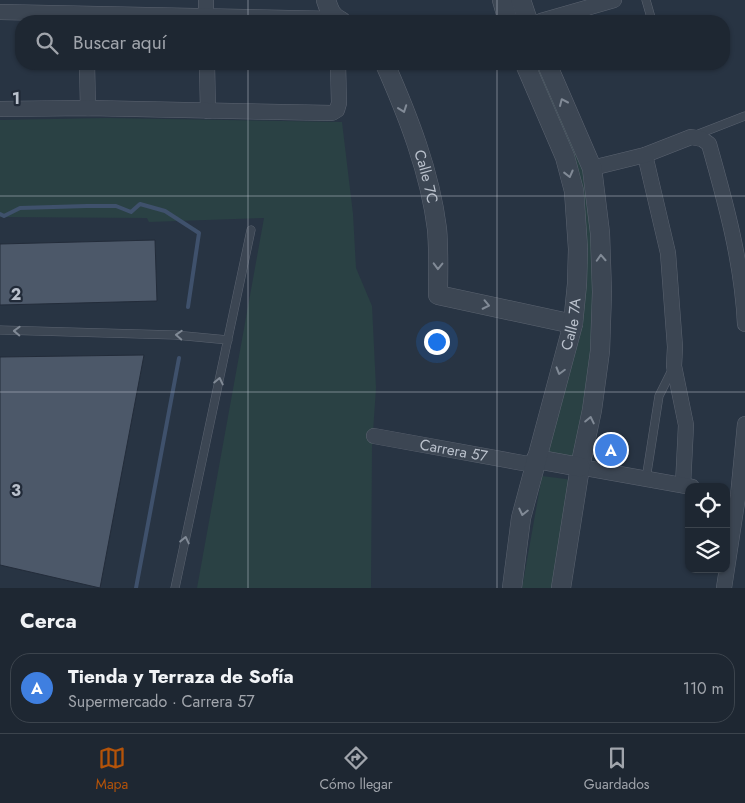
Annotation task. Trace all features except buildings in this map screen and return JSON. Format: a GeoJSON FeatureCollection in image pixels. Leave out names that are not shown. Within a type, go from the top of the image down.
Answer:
{"type":"FeatureCollection","features":[{"type":"Feature","properties":{"kind":"street"},"geometry":{"type":"LineString","coordinates":[[206,0],[206,15]]}},
{"type":"Feature","properties":{"kind":"street"},"geometry":{"type":"LineString","coordinates":[[326,0],[332,15]]}},
{"type":"Feature","properties":{"kind":"street"},"geometry":{"type":"LineString","coordinates":[[502,0],[506,15]]}},
{"type":"Feature","properties":{"kind":"street"},"geometry":{"type":"LineString","coordinates":[[521,0],[526,15]]}},
{"type":"Feature","properties":{"kind":"street"},"geometry":{"type":"LineString","coordinates":[[561,15],[614,0]]}},
{"type":"Feature","properties":{"kind":"street"},"geometry":{"type":"LineString","coordinates":[[0,12],[86,11],[146,15]]}},
{"type":"Feature","properties":{"kind":"street"},"geometry":{"type":"LineString","coordinates":[[87,70],[88,108]]}},
{"type":"Feature","properties":{"kind":"street"},"geometry":{"type":"LineString","coordinates":[[207,70],[208,111]]}},
{"type":"Feature","properties":{"kind":"street"},"geometry":{"type":"LineString","coordinates":[[0,109],[88,108],[332,113],[337,110],[339,103],[338,70]]}},
{"type":"Feature","properties":{"kind":"street","name":"Calle 7C"},"geometry":{"type":"LineString","coordinates":[[387,70],[407,119],[425,173],[433,207],[438,252],[438,295],[574,324]]}},
{"type":"Feature","properties":{"kind":"street","name":"Calle 7A"},"geometry":{"type":"LineString","coordinates":[[512,588],[521,518],[574,324],[578,249],[574,191],[565,157],[529,70]]}},
{"type":"Feature","properties":{"kind":"street","name":"Calle 7A"},"geometry":{"type":"LineString","coordinates":[[550,70],[592,168],[600,232],[602,292],[600,351],[592,410],[580,468],[561,588]]}},
{"type":"Feature","properties":{"kind":"street"},"geometry":{"type":"LineString","coordinates":[[592,168],[645,155],[692,137],[702,139],[709,144],[733,230],[744,299],[745,324]]}},
{"type":"Feature","properties":{"kind":"street"},"geometry":{"type":"LineString","coordinates":[[645,155],[668,253],[675,347],[674,366],[686,425],[687,483]]}},
{"type":"Feature","properties":{"kind":"street"},"geometry":{"type":"LineString","coordinates":[[724,588],[745,424]]}},
{"type":"Feature","properties":{"kind":"street","name":"Carrera 57"},"geometry":{"type":"LineString","coordinates":[[374,436],[535,462]]}},
{"type":"Feature","properties":{"kind":"street"},"geometry":{"type":"LineString","coordinates":[[535,462],[685,486]]}},
{"type":"Feature","properties":{"kind":"lane"},"geometry":{"type":"LineString","coordinates":[[646,0],[650,15]]}},
{"type":"Feature","properties":{"kind":"lane"},"geometry":{"type":"LineString","coordinates":[[692,137],[745,116]]}},
{"type":"Feature","properties":{"kind":"lane"},"geometry":{"type":"LineString","coordinates":[[175,588],[251,230]]}},
{"type":"Feature","properties":{"kind":"lane"},"geometry":{"type":"LineString","coordinates":[[0,330],[175,335],[228,340]]}},
{"type":"Feature","properties":{"kind":"lane"},"geometry":{"type":"LineString","coordinates":[[646,479],[659,396],[674,366]]}},
{"type":"Feature","properties":{"kind":"green space"},"geometry":{"type":"Polygon","coordinates":[[[533,70],[541,70],[586,172],[594,248],[594,325],[577,460],[547,453],[583,248],[533,70]]]}},
{"type":"Feature","properties":{"kind":"green space"},"geometry":{"type":"Polygon","coordinates":[[[106,118],[342,122],[353,214],[356,268],[372,306],[376,388],[372,447],[371,588],[197,588],[264,218],[149,222],[147,218],[0,217],[0,120],[106,118]]]}},
{"type":"Feature","properties":{"kind":"green space"},"geometry":{"type":"Polygon","coordinates":[[[542,476],[574,480],[556,588],[522,588],[542,476]]]}},
{"type":"Feature","properties":{"kind":"waterway"},"geometry":{"type":"LineString","coordinates":[[0,214],[4,216],[20,208],[87,206],[116,206],[131,212],[140,204],[165,211],[199,233],[188,307]]}},
{"type":"Feature","properties":{"kind":"waterway"},"geometry":{"type":"LineString","coordinates":[[136,588],[179,358]]}},
{"type":"Feature","properties":{"kind":"place","name":"Tienda y Terraza de Sofía"},"geometry":{"type":"Point","coordinates":[611,450]}}]}
